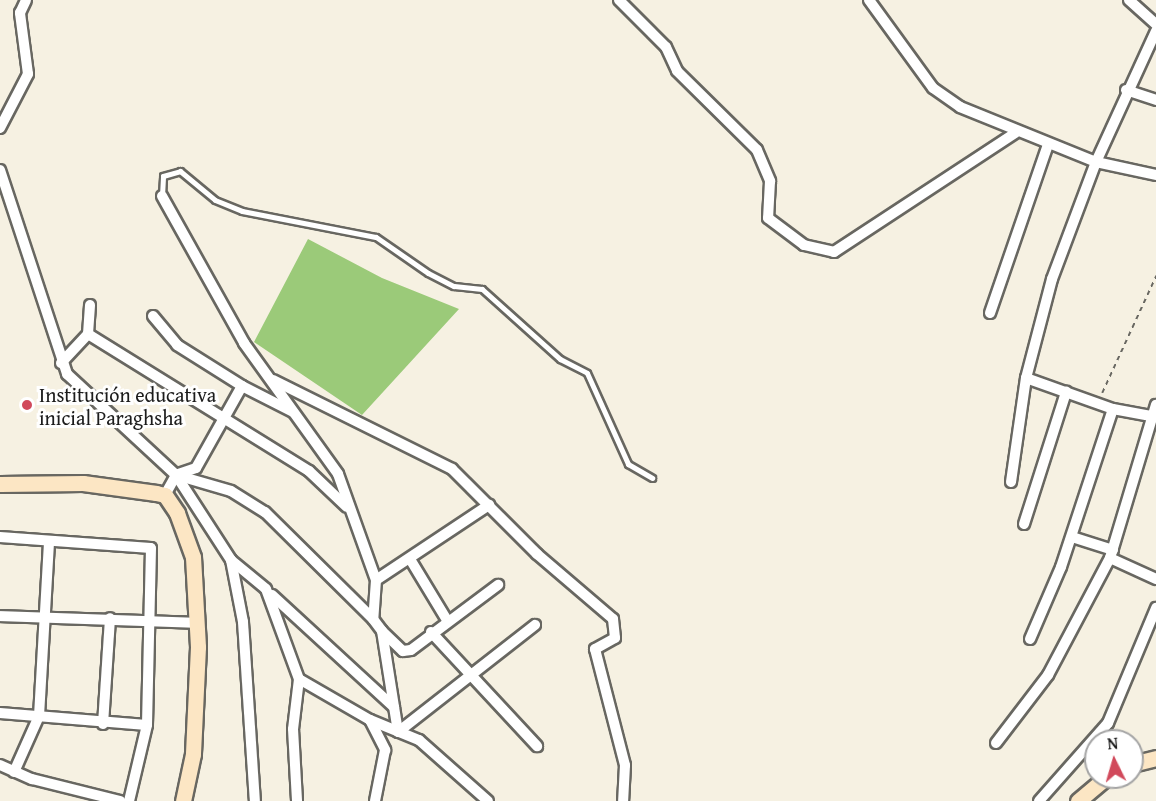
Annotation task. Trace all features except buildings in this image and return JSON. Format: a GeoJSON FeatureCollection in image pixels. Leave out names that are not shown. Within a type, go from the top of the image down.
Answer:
{"type":"FeatureCollection","features":[{"type":"Feature","properties":{"kind":"main road"},"geometry":{"type":"LineString","coordinates":[[0,484],[83,483],[165,495],[193,557],[197,704],[183,801]]}},
{"type":"Feature","properties":{"kind":"main road"},"geometry":{"type":"LineString","coordinates":[[1078,801],[1092,789]]}},
{"type":"Feature","properties":{"kind":"street"},"geometry":{"type":"LineString","coordinates":[[0,128],[28,74],[20,13],[26,0]]}},
{"type":"Feature","properties":{"kind":"street"},"geometry":{"type":"LineString","coordinates":[[619,0],[666,47],[677,71],[757,150],[770,181],[768,218],[804,246],[834,252],[1014,133]]}},
{"type":"Feature","properties":{"kind":"street"},"geometry":{"type":"LineString","coordinates":[[869,0],[933,88],[1014,133],[1096,162],[1156,175]]}},
{"type":"Feature","properties":{"kind":"street"},"geometry":{"type":"LineString","coordinates":[[1129,0],[1156,24]]}},
{"type":"Feature","properties":{"kind":"street"},"geometry":{"type":"LineString","coordinates":[[1011,482],[1026,378],[1052,279],[1126,90],[1156,31]]}},
{"type":"Feature","properties":{"kind":"street"},"geometry":{"type":"LineString","coordinates":[[1126,90],[1156,100]]}},
{"type":"Feature","properties":{"kind":"street"},"geometry":{"type":"LineString","coordinates":[[990,313],[1048,145]]}},
{"type":"Feature","properties":{"kind":"street"},"geometry":{"type":"LineString","coordinates":[[0,170],[61,363],[123,432],[176,476],[231,560],[266,589],[394,707]]}},
{"type":"Feature","properties":{"kind":"street"},"geometry":{"type":"LineString","coordinates":[[162,196],[244,343],[273,380],[338,474],[347,507],[375,580],[373,619]]}},
{"type":"Feature","properties":{"kind":"street"},"geometry":{"type":"LineString","coordinates":[[61,363],[88,334],[90,305]]}},
{"type":"Feature","properties":{"kind":"street"},"geometry":{"type":"LineString","coordinates":[[153,316],[177,345],[242,386],[297,414]]}},
{"type":"Feature","properties":{"kind":"street"},"geometry":{"type":"LineString","coordinates":[[88,334],[309,471],[347,507]]}},
{"type":"Feature","properties":{"kind":"street"},"geometry":{"type":"LineString","coordinates":[[1026,378],[1113,409],[1152,417]]}},
{"type":"Feature","properties":{"kind":"street"},"geometry":{"type":"LineString","coordinates":[[273,380],[452,469],[613,619],[615,638],[595,649],[625,765],[623,801]]}},
{"type":"Feature","properties":{"kind":"street"},"geometry":{"type":"LineString","coordinates":[[165,495],[176,476],[194,470],[242,386]]}},
{"type":"Feature","properties":{"kind":"street"},"geometry":{"type":"LineString","coordinates":[[1024,524],[1066,392]]}},
{"type":"Feature","properties":{"kind":"street"},"geometry":{"type":"LineString","coordinates":[[996,743],[1048,675],[1112,554],[1156,405]]}},
{"type":"Feature","properties":{"kind":"street"},"geometry":{"type":"LineString","coordinates":[[1030,639],[1072,537],[1113,409]]}},
{"type":"Feature","properties":{"kind":"street"},"geometry":{"type":"LineString","coordinates":[[176,476],[231,491],[265,512],[403,651],[420,645],[431,632],[498,585]]}},
{"type":"Feature","properties":{"kind":"street"},"geometry":{"type":"LineString","coordinates":[[375,580],[410,559],[489,504]]}},
{"type":"Feature","properties":{"kind":"street"},"geometry":{"type":"LineString","coordinates":[[0,537],[149,546],[150,620],[147,725],[129,801]]}},
{"type":"Feature","properties":{"kind":"street"},"geometry":{"type":"LineString","coordinates":[[1072,537],[1112,554],[1156,579]]}},
{"type":"Feature","properties":{"kind":"street"},"geometry":{"type":"LineString","coordinates":[[14,772],[39,716],[49,541]]}},
{"type":"Feature","properties":{"kind":"street"},"geometry":{"type":"LineString","coordinates":[[410,559],[447,620]]}},
{"type":"Feature","properties":{"kind":"street"},"geometry":{"type":"LineString","coordinates":[[231,560],[243,622],[255,801]]}},
{"type":"Feature","properties":{"kind":"street"},"geometry":{"type":"LineString","coordinates":[[266,589],[299,679],[293,729],[297,801]]}},
{"type":"Feature","properties":{"kind":"street"},"geometry":{"type":"LineString","coordinates":[[1039,801],[1108,723],[1156,608]]}},
{"type":"Feature","properties":{"kind":"street"},"geometry":{"type":"LineString","coordinates":[[0,616],[44,615],[196,623]]}},
{"type":"Feature","properties":{"kind":"street"},"geometry":{"type":"LineString","coordinates":[[103,724],[110,618]]}},
{"type":"Feature","properties":{"kind":"street"},"geometry":{"type":"LineString","coordinates":[[398,732],[471,670],[535,624]]}},
{"type":"Feature","properties":{"kind":"street"},"geometry":{"type":"LineString","coordinates":[[382,631],[398,732]]}},
{"type":"Feature","properties":{"kind":"street"},"geometry":{"type":"LineString","coordinates":[[431,632],[471,670],[537,746]]}},
{"type":"Feature","properties":{"kind":"street"},"geometry":{"type":"LineString","coordinates":[[299,679],[369,720],[419,740],[488,801]]}},
{"type":"Feature","properties":{"kind":"street"},"geometry":{"type":"LineString","coordinates":[[0,713],[103,724],[147,725]]}},
{"type":"Feature","properties":{"kind":"street"},"geometry":{"type":"LineString","coordinates":[[369,720],[385,750],[375,801]]}},
{"type":"Feature","properties":{"kind":"street"},"geometry":{"type":"LineString","coordinates":[[0,765],[76,796],[120,801]]}},
{"type":"Feature","properties":{"kind":"lane"},"geometry":{"type":"LineString","coordinates":[[162,196],[163,176],[180,171],[216,200],[242,211],[376,237],[428,273],[454,285],[482,289],[560,359],[587,373],[628,464],[652,478]]}},
{"type":"Feature","properties":{"kind":"path"},"geometry":{"type":"LineString","coordinates":[[1098,402],[1156,276]]}},
{"type":"Feature","properties":{"kind":"green space"},"geometry":{"type":"Polygon","coordinates":[[[308,239],[382,278],[459,309],[362,415],[254,342],[308,239]]]}},
{"type":"Feature","properties":{"kind":"place","name":"Institución educativa inicial Paraghsha"},"geometry":{"type":"Point","coordinates":[27,405]}}]}
